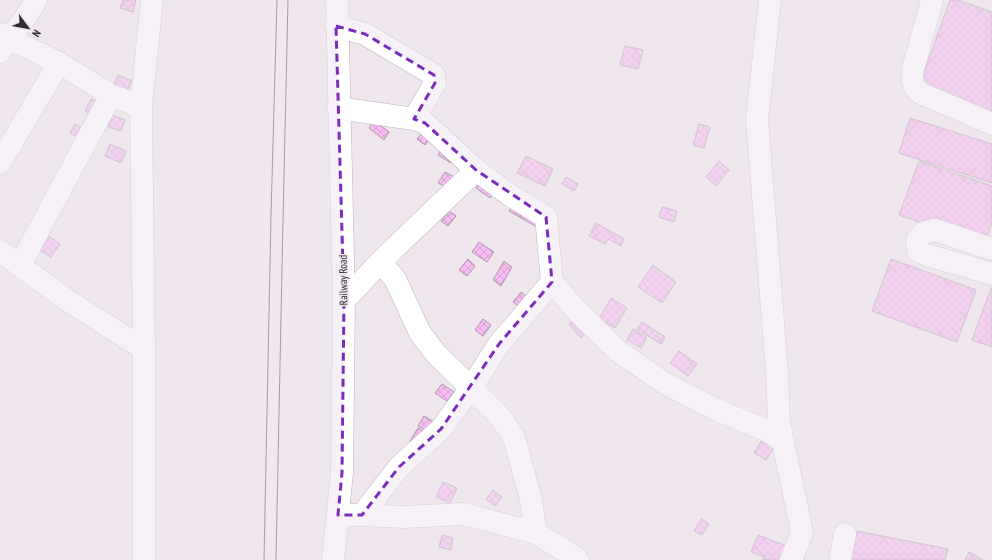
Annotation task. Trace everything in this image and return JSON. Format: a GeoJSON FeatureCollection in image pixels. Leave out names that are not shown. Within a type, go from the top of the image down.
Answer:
{"type":"FeatureCollection","features":[{"type":"Feature","properties":{"kind":"street"},"geometry":{"type":"LineString","coordinates":[[36,0],[30,12],[3,42],[59,63],[111,95],[141,107]]}},
{"type":"Feature","properties":{"kind":"street"},"geometry":{"type":"LineString","coordinates":[[144,560],[144,349],[141,107],[152,0]]}},
{"type":"Feature","properties":{"kind":"street","name":"Railway Road"},"geometry":{"type":"LineString","coordinates":[[333,560],[342,473],[344,301],[336,0]]}},
{"type":"Feature","properties":{"kind":"street"},"geometry":{"type":"LineString","coordinates":[[770,0],[756,119],[777,372],[779,422],[802,532],[791,560]]}},
{"type":"Feature","properties":{"kind":"street"},"geometry":{"type":"LineString","coordinates":[[932,0],[911,76],[915,89],[920,93],[992,124]]}},
{"type":"Feature","properties":{"kind":"street"},"geometry":{"type":"LineString","coordinates":[[336,26],[365,34],[434,75],[435,83],[414,119]]}},
{"type":"Feature","properties":{"kind":"street"},"geometry":{"type":"LineString","coordinates":[[0,163],[59,63]]}},
{"type":"Feature","properties":{"kind":"street"},"geometry":{"type":"LineString","coordinates":[[20,265],[111,95]]}},
{"type":"Feature","properties":{"kind":"street"},"geometry":{"type":"LineString","coordinates":[[338,108],[414,119],[425,123],[476,170],[511,196],[546,217],[552,282],[578,312],[618,351],[660,380],[715,409],[768,431],[783,441]]}},
{"type":"Feature","properties":{"kind":"street"},"geometry":{"type":"LineString","coordinates":[[344,301],[380,262],[476,170]]}},
{"type":"Feature","properties":{"kind":"street"},"geometry":{"type":"LineString","coordinates":[[992,249],[935,230],[923,232],[916,240],[918,251],[992,274]]}},
{"type":"Feature","properties":{"kind":"street"},"geometry":{"type":"LineString","coordinates":[[0,251],[67,300],[144,349]]}},
{"type":"Feature","properties":{"kind":"street"},"geometry":{"type":"LineString","coordinates":[[380,262],[395,279],[420,333],[437,355],[498,414],[514,437],[531,500],[536,533]]}},
{"type":"Feature","properties":{"kind":"street"},"geometry":{"type":"LineString","coordinates":[[362,515],[400,467],[441,429],[471,388],[499,344],[552,282]]}},
{"type":"Feature","properties":{"kind":"street"},"geometry":{"type":"LineString","coordinates":[[338,515],[404,517],[464,514],[536,533],[572,554],[578,560]]}},
{"type":"Feature","properties":{"kind":"street"},"geometry":{"type":"LineString","coordinates":[[840,560],[845,534]]}},
{"type":"Feature","properties":{"kind":"highlighted area"},"geometry":{"type":"Polygon","coordinates":[[[336,26],[365,34],[434,75],[435,83],[414,119],[425,123],[476,170],[546,217],[552,282],[499,344],[441,429],[399,467],[362,515],[338,515],[342,473],[344,301],[336,26]]]}},
{"type":"Feature","properties":{"kind":"building"},"geometry":{"type":"Polygon","coordinates":[[[123,0],[136,0],[133,12],[120,8],[123,0]]]}},
{"type":"Feature","properties":{"kind":"building"},"geometry":{"type":"Polygon","coordinates":[[[950,0],[958,0],[992,12],[992,114],[918,89],[950,0]]]}},
{"type":"Feature","properties":{"kind":"building"},"geometry":{"type":"Polygon","coordinates":[[[625,46],[643,50],[638,69],[620,65],[625,46]]]}},
{"type":"Feature","properties":{"kind":"building"},"geometry":{"type":"Polygon","coordinates":[[[118,75],[132,81],[125,95],[112,89],[118,75]]]}},
{"type":"Feature","properties":{"kind":"building"},"geometry":{"type":"Polygon","coordinates":[[[91,99],[100,104],[93,116],[85,111],[91,99]]]}},
{"type":"Feature","properties":{"kind":"building"},"geometry":{"type":"Polygon","coordinates":[[[112,115],[125,120],[121,131],[108,127],[112,115]]]}},
{"type":"Feature","properties":{"kind":"building"},"geometry":{"type":"Polygon","coordinates":[[[910,118],[992,144],[992,183],[899,153],[910,118]]]}},
{"type":"Feature","properties":{"kind":"building"},"geometry":{"type":"Polygon","coordinates":[[[374,121],[389,132],[384,140],[369,128],[374,121]]]}},
{"type":"Feature","properties":{"kind":"building"},"geometry":{"type":"Polygon","coordinates":[[[75,124],[88,132],[83,140],[70,133],[75,124]]]}},
{"type":"Feature","properties":{"kind":"building"},"geometry":{"type":"Polygon","coordinates":[[[699,124],[710,127],[704,148],[693,145],[699,124]]]}},
{"type":"Feature","properties":{"kind":"building"},"geometry":{"type":"Polygon","coordinates":[[[426,128],[433,134],[425,145],[417,139],[426,128]]]}},
{"type":"Feature","properties":{"kind":"building"},"geometry":{"type":"Polygon","coordinates":[[[110,144],[126,151],[121,163],[105,156],[110,144]]]}},
{"type":"Feature","properties":{"kind":"building"},"geometry":{"type":"Polygon","coordinates":[[[444,145],[458,153],[451,163],[438,155],[444,145]]]}},
{"type":"Feature","properties":{"kind":"building"},"geometry":{"type":"Polygon","coordinates":[[[526,156],[553,169],[545,186],[517,173],[526,156]]]}},
{"type":"Feature","properties":{"kind":"building"},"geometry":{"type":"Polygon","coordinates":[[[719,161],[729,170],[716,186],[706,177],[719,161]]]}},
{"type":"Feature","properties":{"kind":"building"},"geometry":{"type":"Polygon","coordinates":[[[919,161],[992,186],[992,223],[984,244],[899,215],[919,161]]]}},
{"type":"Feature","properties":{"kind":"building"},"geometry":{"type":"Polygon","coordinates":[[[445,172],[458,179],[452,190],[438,183],[445,172]]]}},
{"type":"Feature","properties":{"kind":"building"},"geometry":{"type":"Polygon","coordinates":[[[566,177],[578,184],[574,191],[562,184],[566,177]]]}},
{"type":"Feature","properties":{"kind":"building"},"geometry":{"type":"Polygon","coordinates":[[[483,178],[497,188],[490,198],[476,188],[483,178]]]}},
{"type":"Feature","properties":{"kind":"building"},"geometry":{"type":"Polygon","coordinates":[[[515,202],[542,218],[537,227],[509,211],[515,202]]]}},
{"type":"Feature","properties":{"kind":"building"},"geometry":{"type":"Polygon","coordinates":[[[662,207],[677,211],[674,222],[659,217],[662,207]]]}},
{"type":"Feature","properties":{"kind":"building"},"geometry":{"type":"Polygon","coordinates":[[[449,211],[456,216],[448,226],[441,221],[449,211]]]}},
{"type":"Feature","properties":{"kind":"building"},"geometry":{"type":"Polygon","coordinates":[[[596,223],[624,239],[621,246],[608,239],[605,244],[589,236],[596,223]]]}},
{"type":"Feature","properties":{"kind":"building"},"geometry":{"type":"Polygon","coordinates":[[[47,235],[60,244],[51,257],[38,249],[47,235]]]}},
{"type":"Feature","properties":{"kind":"building"},"geometry":{"type":"Polygon","coordinates":[[[479,242],[494,252],[487,262],[472,252],[479,242]]]}},
{"type":"Feature","properties":{"kind":"building"},"geometry":{"type":"Polygon","coordinates":[[[468,259],[475,266],[467,276],[459,270],[468,259]]]}},
{"type":"Feature","properties":{"kind":"building"},"geometry":{"type":"Polygon","coordinates":[[[891,259],[976,290],[957,342],[872,311],[891,259]]]}},
{"type":"Feature","properties":{"kind":"building"},"geometry":{"type":"Polygon","coordinates":[[[504,261],[512,267],[501,286],[493,280],[504,261]]]}},
{"type":"Feature","properties":{"kind":"building"},"geometry":{"type":"Polygon","coordinates":[[[653,265],[676,282],[662,303],[638,287],[653,265]]]}},
{"type":"Feature","properties":{"kind":"building"},"geometry":{"type":"Polygon","coordinates":[[[992,288],[992,347],[972,340],[992,288]]]}},
{"type":"Feature","properties":{"kind":"building"},"geometry":{"type":"Polygon","coordinates":[[[521,292],[529,299],[521,308],[513,302],[521,292]]]}},
{"type":"Feature","properties":{"kind":"building"},"geometry":{"type":"Polygon","coordinates":[[[611,298],[627,308],[615,328],[599,319],[611,298]]]}},
{"type":"Feature","properties":{"kind":"building"},"geometry":{"type":"Polygon","coordinates":[[[580,315],[592,328],[581,338],[569,324],[580,315]]]}},
{"type":"Feature","properties":{"kind":"building"},"geometry":{"type":"Polygon","coordinates":[[[483,319],[491,325],[483,336],[475,330],[483,319]]]}},
{"type":"Feature","properties":{"kind":"building"},"geometry":{"type":"Polygon","coordinates":[[[642,322],[665,337],[661,344],[637,329],[642,322]]]}},
{"type":"Feature","properties":{"kind":"building"},"geometry":{"type":"Polygon","coordinates":[[[633,329],[647,338],[641,348],[627,340],[633,329]]]}},
{"type":"Feature","properties":{"kind":"building"},"geometry":{"type":"Polygon","coordinates":[[[679,351],[697,364],[688,376],[670,363],[679,351]]]}},
{"type":"Feature","properties":{"kind":"building"},"geometry":{"type":"Polygon","coordinates":[[[442,384],[454,392],[447,401],[435,393],[442,384]]]}},
{"type":"Feature","properties":{"kind":"building"},"geometry":{"type":"Polygon","coordinates":[[[424,416],[436,423],[430,433],[418,426],[424,416]]]}},
{"type":"Feature","properties":{"kind":"building"},"geometry":{"type":"Polygon","coordinates":[[[418,428],[427,434],[418,446],[410,441],[418,428]]]}},
{"type":"Feature","properties":{"kind":"building"},"geometry":{"type":"Polygon","coordinates":[[[762,440],[774,447],[766,460],[754,453],[762,440]]]}},
{"type":"Feature","properties":{"kind":"building"},"geometry":{"type":"Polygon","coordinates":[[[443,482],[457,488],[450,503],[436,497],[443,482]]]}},
{"type":"Feature","properties":{"kind":"building"},"geometry":{"type":"Polygon","coordinates":[[[493,490],[502,497],[495,506],[486,499],[493,490]]]}},
{"type":"Feature","properties":{"kind":"building"},"geometry":{"type":"Polygon","coordinates":[[[701,519],[709,524],[702,535],[694,531],[701,519]]]}},
{"type":"Feature","properties":{"kind":"building"},"geometry":{"type":"Polygon","coordinates":[[[857,531],[948,549],[945,560],[851,560],[857,531]]]}},
{"type":"Feature","properties":{"kind":"building"},"geometry":{"type":"Polygon","coordinates":[[[442,535],[453,538],[451,550],[439,547],[442,535]]]}},
{"type":"Feature","properties":{"kind":"building"},"geometry":{"type":"Polygon","coordinates":[[[758,535],[787,546],[781,560],[763,560],[764,557],[751,552],[758,535]]]}},
{"type":"Feature","properties":{"kind":"building"},"geometry":{"type":"Polygon","coordinates":[[[969,552],[983,560],[965,560],[969,552]]]}},
{"type":"Feature","properties":{"kind":"tram line"},"geometry":{"type":"LineString","coordinates":[[264,560],[277,0]]}},
{"type":"Feature","properties":{"kind":"tram line"},"geometry":{"type":"LineString","coordinates":[[276,560],[288,0]]}}]}
